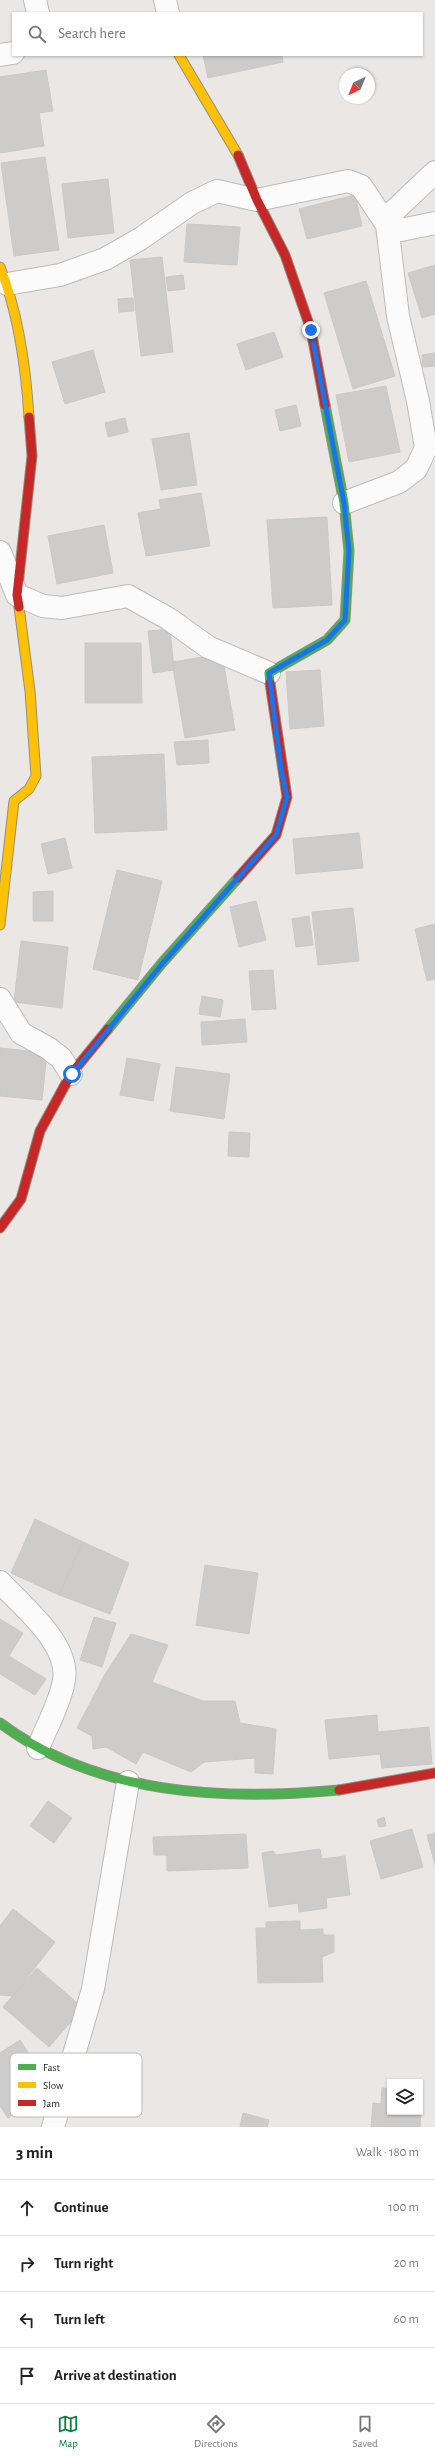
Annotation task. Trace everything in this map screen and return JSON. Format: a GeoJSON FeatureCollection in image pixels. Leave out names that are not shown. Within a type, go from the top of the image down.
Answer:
{"type":"FeatureCollection","features":[{"type":"Feature","properties":{"kind":"street"},"geometry":{"type":"LineString","coordinates":[[35,0],[38,12]]}},
{"type":"Feature","properties":{"kind":"street"},"geometry":{"type":"LineString","coordinates":[[165,0],[168,12]]}},
{"type":"Feature","properties":{"kind":"street"},"geometry":{"type":"LineString","coordinates":[[0,56],[12,53]]}},
{"type":"Feature","properties":{"kind":"street"},"geometry":{"type":"LineString","coordinates":[[180,56],[239,157],[257,200],[285,255],[311,330],[344,503],[349,551],[345,620],[327,640],[269,673]]}},
{"type":"Feature","properties":{"kind":"street"},"geometry":{"type":"LineString","coordinates":[[387,225],[395,210],[435,172]]}},
{"type":"Feature","properties":{"kind":"street"},"geometry":{"type":"LineString","coordinates":[[17,595],[32,456],[27,379],[4,275],[60,275],[105,259],[140,239],[192,202],[217,191],[257,200],[348,181],[361,186],[387,225],[398,316],[418,401],[426,448],[416,469],[399,482],[344,503]]}},
{"type":"Feature","properties":{"kind":"street"},"geometry":{"type":"LineString","coordinates":[[387,225],[401,230],[435,223]]}},
{"type":"Feature","properties":{"kind":"street"},"geometry":{"type":"LineString","coordinates":[[0,552],[17,595],[30,691],[36,776],[29,789],[14,801],[0,925]]}},
{"type":"Feature","properties":{"kind":"street"},"geometry":{"type":"LineString","coordinates":[[17,595],[43,606],[62,608],[128,596],[168,619],[208,647],[269,673]]}},
{"type":"Feature","properties":{"kind":"street"},"geometry":{"type":"LineString","coordinates":[[0,1228],[21,1199],[40,1131],[72,1074],[162,964],[276,835],[287,797],[281,769],[269,673]]}},
{"type":"Feature","properties":{"kind":"street"},"geometry":{"type":"LineString","coordinates":[[0,999],[21,1033],[61,1058],[72,1074]]}},
{"type":"Feature","properties":{"kind":"street"},"geometry":{"type":"LineString","coordinates":[[0,1582],[48,1633],[58,1648],[63,1662],[65,1674],[63,1685],[38,1748]]}},
{"type":"Feature","properties":{"kind":"street"},"geometry":{"type":"LineString","coordinates":[[0,1724],[38,1748],[75,1764],[128,1782],[213,1794],[296,1794],[395,1783],[435,1773]]}},
{"type":"Feature","properties":{"kind":"street"},"geometry":{"type":"LineString","coordinates":[[75,2053],[93,1990],[128,1782]]}},
{"type":"Feature","properties":{"kind":"street"},"geometry":{"type":"LineString","coordinates":[[53,2127],[56,2117]]}},
{"type":"Feature","properties":{"kind":"building"},"geometry":{"type":"Polygon","coordinates":[[[203,56],[282,56],[283,62],[208,78],[203,56]]]}},
{"type":"Feature","properties":{"kind":"building"},"geometry":{"type":"Polygon","coordinates":[[[46,70],[53,111],[39,113],[44,146],[0,153],[0,77],[46,70]]]}},
{"type":"Feature","properties":{"kind":"building"},"geometry":{"type":"Polygon","coordinates":[[[45,157],[59,250],[14,256],[1,163],[45,157]]]}},
{"type":"Feature","properties":{"kind":"building"},"geometry":{"type":"Polygon","coordinates":[[[108,179],[114,233],[68,238],[62,184],[108,179]]]}},
{"type":"Feature","properties":{"kind":"building"},"geometry":{"type":"Polygon","coordinates":[[[355,195],[362,226],[307,239],[299,209],[355,195]]]}},
{"type":"Feature","properties":{"kind":"building"},"geometry":{"type":"Polygon","coordinates":[[[187,224],[240,227],[237,265],[184,262],[187,224]]]}},
{"type":"Feature","properties":{"kind":"building"},"geometry":{"type":"Polygon","coordinates":[[[162,257],[173,352],[141,356],[130,260],[162,257]]]}},
{"type":"Feature","properties":{"kind":"building"},"geometry":{"type":"Polygon","coordinates":[[[435,265],[435,314],[422,318],[408,273],[435,265]]]}},
{"type":"Feature","properties":{"kind":"building"},"geometry":{"type":"Polygon","coordinates":[[[183,275],[185,289],[168,291],[166,277],[183,275]]]}},
{"type":"Feature","properties":{"kind":"building"},"geometry":{"type":"Polygon","coordinates":[[[366,281],[395,376],[353,389],[324,293],[366,281]]]}},
{"type":"Feature","properties":{"kind":"building"},"geometry":{"type":"Polygon","coordinates":[[[133,298],[134,311],[119,312],[118,299],[133,298]]]}},
{"type":"Feature","properties":{"kind":"building"},"geometry":{"type":"Polygon","coordinates":[[[274,332],[283,357],[246,370],[237,344],[274,332]]]}},
{"type":"Feature","properties":{"kind":"building"},"geometry":{"type":"Polygon","coordinates":[[[93,350],[105,392],[65,404],[52,362],[93,350]]]}},
{"type":"Feature","properties":{"kind":"building"},"geometry":{"type":"Polygon","coordinates":[[[435,353],[435,366],[423,367],[422,355],[435,353]]]}},
{"type":"Feature","properties":{"kind":"building"},"geometry":{"type":"Polygon","coordinates":[[[386,386],[400,452],[349,462],[336,395],[386,386]]]}},
{"type":"Feature","properties":{"kind":"building"},"geometry":{"type":"Polygon","coordinates":[[[296,405],[301,426],[280,431],[275,410],[296,405]]]}},
{"type":"Feature","properties":{"kind":"building"},"geometry":{"type":"Polygon","coordinates":[[[125,418],[128,432],[108,437],[105,423],[125,418]]]}},
{"type":"Feature","properties":{"kind":"building"},"geometry":{"type":"Polygon","coordinates":[[[189,433],[197,485],[161,490],[152,439],[189,433]]]}},
{"type":"Feature","properties":{"kind":"building"},"geometry":{"type":"Polygon","coordinates":[[[201,493],[210,546],[146,556],[138,513],[161,509],[159,500],[201,493]]]}},
{"type":"Feature","properties":{"kind":"building"},"geometry":{"type":"Polygon","coordinates":[[[327,517],[332,605],[273,608],[267,520],[327,517]]]}},
{"type":"Feature","properties":{"kind":"building"},"geometry":{"type":"Polygon","coordinates":[[[104,525],[113,573],[57,584],[48,536],[104,525]]]}},
{"type":"Feature","properties":{"kind":"building"},"geometry":{"type":"Polygon","coordinates":[[[170,629],[174,670],[153,673],[148,631],[170,629]]]}},
{"type":"Feature","properties":{"kind":"building"},"geometry":{"type":"Polygon","coordinates":[[[85,643],[141,643],[142,703],[85,703],[85,643]]]}},
{"type":"Feature","properties":{"kind":"building"},"geometry":{"type":"Polygon","coordinates":[[[222,654],[235,730],[185,738],[172,662],[222,654]]]}},
{"type":"Feature","properties":{"kind":"building"},"geometry":{"type":"Polygon","coordinates":[[[320,670],[324,726],[290,729],[286,672],[320,670]]]}},
{"type":"Feature","properties":{"kind":"building"},"geometry":{"type":"Polygon","coordinates":[[[208,740],[209,763],[177,765],[174,742],[208,740]]]}},
{"type":"Feature","properties":{"kind":"building"},"geometry":{"type":"Polygon","coordinates":[[[164,754],[167,830],[95,833],[92,757],[164,754]]]}},
{"type":"Feature","properties":{"kind":"building"},"geometry":{"type":"Polygon","coordinates":[[[359,833],[363,868],[296,874],[293,839],[359,833]]]}},
{"type":"Feature","properties":{"kind":"building"},"geometry":{"type":"Polygon","coordinates":[[[65,838],[72,868],[48,874],[41,844],[65,838]]]}},
{"type":"Feature","properties":{"kind":"building"},"geometry":{"type":"Polygon","coordinates":[[[117,870],[162,881],[138,980],[93,969],[117,870]]]}},
{"type":"Feature","properties":{"kind":"building"},"geometry":{"type":"Polygon","coordinates":[[[53,891],[53,921],[33,921],[33,892],[53,891]]]}},
{"type":"Feature","properties":{"kind":"building"},"geometry":{"type":"Polygon","coordinates":[[[256,901],[266,940],[239,947],[230,907],[256,901]]]}},
{"type":"Feature","properties":{"kind":"building"},"geometry":{"type":"Polygon","coordinates":[[[353,908],[359,961],[318,965],[312,912],[353,908]]]}},
{"type":"Feature","properties":{"kind":"building"},"geometry":{"type":"Polygon","coordinates":[[[309,916],[313,945],[296,947],[292,919],[309,916]]]}},
{"type":"Feature","properties":{"kind":"building"},"geometry":{"type":"Polygon","coordinates":[[[435,924],[435,979],[427,981],[415,929],[435,924]]]}},
{"type":"Feature","properties":{"kind":"building"},"geometry":{"type":"Polygon","coordinates":[[[21,941],[68,947],[62,1008],[14,1002],[21,941]]]}},
{"type":"Feature","properties":{"kind":"building"},"geometry":{"type":"Polygon","coordinates":[[[273,970],[276,1009],[252,1010],[249,971],[273,970]]]}},
{"type":"Feature","properties":{"kind":"building"},"geometry":{"type":"Polygon","coordinates":[[[202,996],[223,1000],[220,1017],[199,1014],[202,996]]]}},
{"type":"Feature","properties":{"kind":"building"},"geometry":{"type":"Polygon","coordinates":[[[245,1019],[247,1042],[202,1045],[201,1022],[245,1019]]]}},
{"type":"Feature","properties":{"kind":"building"},"geometry":{"type":"Polygon","coordinates":[[[0,1048],[47,1053],[42,1100],[0,1096],[0,1048]]]}},
{"type":"Feature","properties":{"kind":"building"},"geometry":{"type":"Polygon","coordinates":[[[127,1058],[160,1064],[153,1101],[120,1095],[127,1058]]]}},
{"type":"Feature","properties":{"kind":"building"},"geometry":{"type":"Polygon","coordinates":[[[176,1067],[230,1074],[224,1119],[170,1111],[176,1067]]]}},
{"type":"Feature","properties":{"kind":"building"},"geometry":{"type":"Polygon","coordinates":[[[229,1132],[250,1133],[249,1157],[228,1156],[229,1132]]]}},
{"type":"Feature","properties":{"kind":"building"},"geometry":{"type":"Polygon","coordinates":[[[35,1519],[83,1542],[59,1595],[11,1573],[35,1519]]]}},
{"type":"Feature","properties":{"kind":"building"},"geometry":{"type":"Polygon","coordinates":[[[83,1542],[129,1563],[110,1614],[59,1595],[83,1542]]]}},
{"type":"Feature","properties":{"kind":"building"},"geometry":{"type":"Polygon","coordinates":[[[205,1565],[258,1573],[249,1634],[196,1625],[205,1565]]]}},
{"type":"Feature","properties":{"kind":"building"},"geometry":{"type":"Polygon","coordinates":[[[94,1617],[116,1623],[102,1667],[80,1660],[94,1617]]]}},
{"type":"Feature","properties":{"kind":"building"},"geometry":{"type":"Polygon","coordinates":[[[0,1619],[23,1633],[9,1656],[46,1679],[35,1695],[0,1674],[0,1619]]]}},
{"type":"Feature","properties":{"kind":"building"},"geometry":{"type":"Polygon","coordinates":[[[131,1634],[168,1645],[152,1682],[203,1701],[235,1701],[240,1723],[276,1729],[273,1774],[255,1773],[255,1758],[204,1762],[191,1772],[143,1752],[136,1764],[106,1747],[93,1749],[92,1736],[77,1728],[104,1676],[131,1634]]]}},
{"type":"Feature","properties":{"kind":"building"},"geometry":{"type":"Polygon","coordinates":[[[377,1715],[378,1732],[429,1727],[432,1764],[382,1768],[380,1754],[329,1759],[325,1720],[377,1715]]]}},
{"type":"Feature","properties":{"kind":"building"},"geometry":{"type":"Polygon","coordinates":[[[48,1801],[72,1818],[54,1843],[30,1826],[48,1801]]]}},
{"type":"Feature","properties":{"kind":"building"},"geometry":{"type":"Polygon","coordinates":[[[384,1817],[386,1826],[379,1827],[377,1820],[384,1817]]]}},
{"type":"Feature","properties":{"kind":"building"},"geometry":{"type":"Polygon","coordinates":[[[412,1829],[423,1867],[381,1879],[370,1841],[412,1829]]]}},
{"type":"Feature","properties":{"kind":"building"},"geometry":{"type":"Polygon","coordinates":[[[435,1833],[435,1865],[427,1835],[435,1833]]]}},
{"type":"Feature","properties":{"kind":"building"},"geometry":{"type":"Polygon","coordinates":[[[246,1834],[248,1868],[167,1871],[167,1855],[154,1855],[153,1837],[246,1834]]]}},
{"type":"Feature","properties":{"kind":"building"},"geometry":{"type":"Polygon","coordinates":[[[320,1849],[322,1859],[345,1856],[350,1895],[326,1898],[327,1908],[299,1912],[298,1903],[269,1907],[262,1853],[273,1851],[276,1855],[320,1849]]]}},
{"type":"Feature","properties":{"kind":"building"},"geometry":{"type":"Polygon","coordinates":[[[13,1909],[55,1942],[13,1996],[0,1995],[0,1926],[13,1909]]]}},
{"type":"Feature","properties":{"kind":"building"},"geometry":{"type":"Polygon","coordinates":[[[300,1921],[300,1930],[323,1929],[323,1935],[334,1935],[334,1952],[322,1957],[323,1982],[258,1983],[256,1928],[266,1928],[266,1922],[300,1921]]]}},
{"type":"Feature","properties":{"kind":"building"},"geometry":{"type":"Polygon","coordinates":[[[37,1968],[83,2008],[49,2047],[3,2007],[37,1968]]]}},
{"type":"Feature","properties":{"kind":"building"},"geometry":{"type":"Polygon","coordinates":[[[20,2040],[28,2053],[10,2053],[10,2117],[8,2118],[0,2106],[0,2053],[20,2040]]]}},
{"type":"Feature","properties":{"kind":"building"},"geometry":{"type":"Polygon","coordinates":[[[382,2088],[387,2089],[387,2115],[421,2115],[420,2127],[371,2127],[373,2103],[381,2104],[382,2088]]]}},
{"type":"Feature","properties":{"kind":"building"},"geometry":{"type":"Polygon","coordinates":[[[243,2113],[269,2120],[267,2127],[240,2127],[243,2113]]]}},
{"type":"Feature","properties":{"kind":"traffic: fast"},"geometry":{"type":"LineString","coordinates":[[270,683],[269,673],[327,640],[345,620],[349,551],[344,503],[325,405]]}},
{"type":"Feature","properties":{"kind":"traffic: fast"},"geometry":{"type":"LineString","coordinates":[[108,1029],[162,963],[238,878]]}},
{"type":"Feature","properties":{"kind":"traffic: fast"},"geometry":{"type":"LineString","coordinates":[[0,1723],[37,1747],[77,1765],[119,1779],[162,1788],[206,1793],[251,1794],[339,1790]]}},
{"type":"Feature","properties":{"kind":"traffic: slow"},"geometry":{"type":"LineString","coordinates":[[180,56],[238,155]]}},
{"type":"Feature","properties":{"kind":"traffic: slow"},"geometry":{"type":"LineString","coordinates":[[0,267],[12,303],[20,341],[26,380],[29,417]]}},
{"type":"Feature","properties":{"kind":"traffic: slow"},"geometry":{"type":"LineString","coordinates":[[0,925],[14,801],[29,789],[36,776],[30,691],[19,607]]}},
{"type":"Feature","properties":{"kind":"traffic: jam"},"geometry":{"type":"LineString","coordinates":[[238,155],[257,200],[285,255],[311,330],[325,405]]}},
{"type":"Feature","properties":{"kind":"traffic: jam"},"geometry":{"type":"LineString","coordinates":[[19,607],[17,595],[32,456],[29,417]]}},
{"type":"Feature","properties":{"kind":"traffic: jam"},"geometry":{"type":"LineString","coordinates":[[238,878],[276,835],[287,797],[270,683]]}},
{"type":"Feature","properties":{"kind":"traffic: jam"},"geometry":{"type":"LineString","coordinates":[[0,1228],[21,1199],[40,1131],[71,1074],[108,1029]]}},
{"type":"Feature","properties":{"kind":"traffic: jam"},"geometry":{"type":"LineString","coordinates":[[339,1790],[435,1773]]}},
{"type":"Feature","properties":{"kind":"route"},"geometry":{"type":"LineString","coordinates":[[72,1074],[162,964],[276,835],[287,797],[281,769],[269,673],[327,640],[345,620],[349,551],[344,503],[332,450],[311,330]]}}]}
